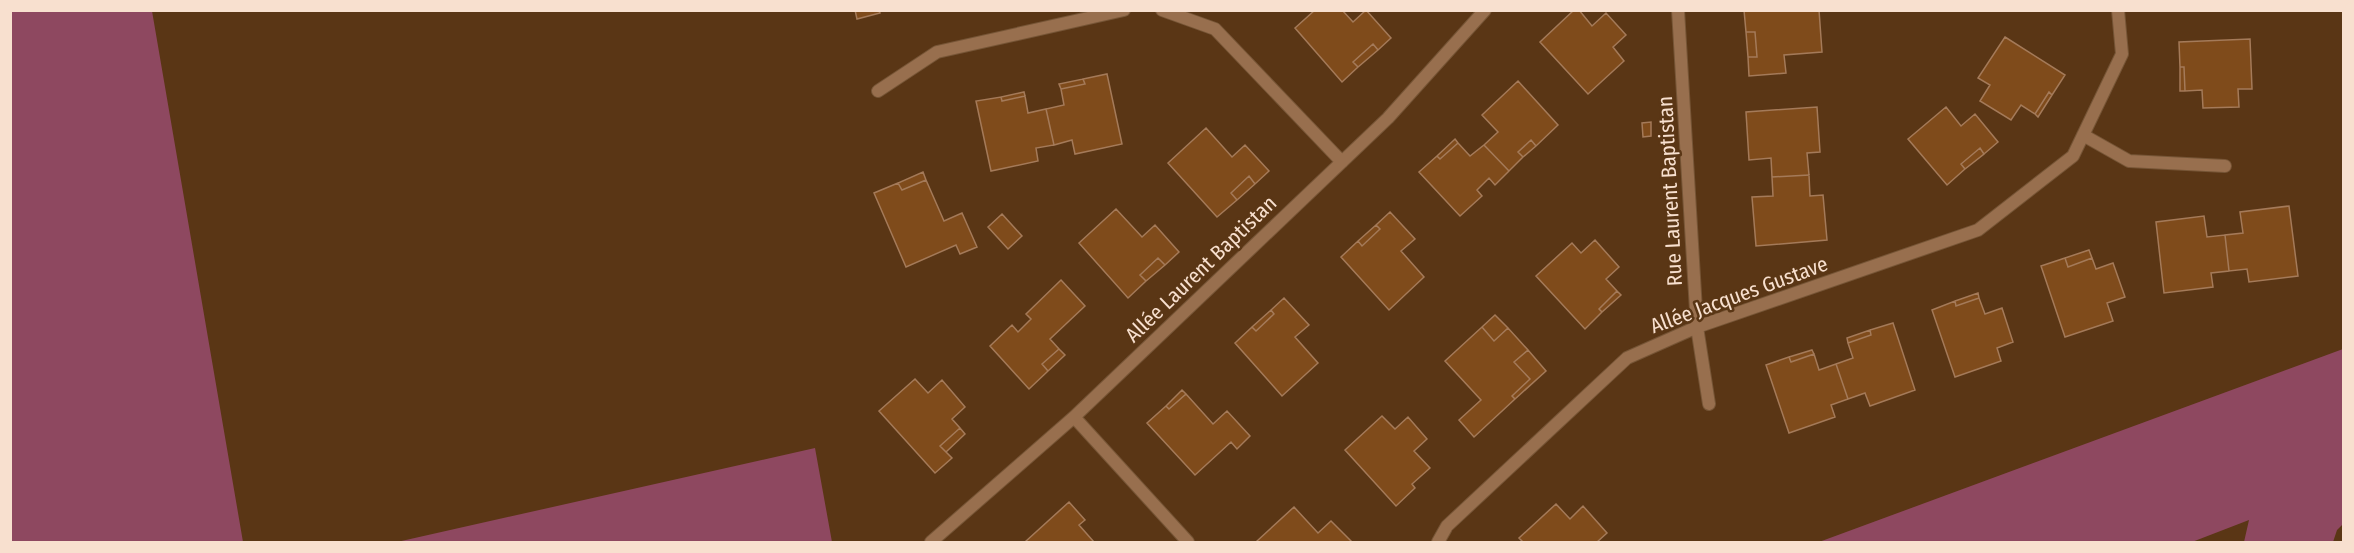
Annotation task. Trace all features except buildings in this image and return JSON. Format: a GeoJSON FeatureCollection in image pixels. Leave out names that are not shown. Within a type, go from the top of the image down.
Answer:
{"type":"FeatureCollection","features":[{"type":"Feature","properties":{"kind":"street"},"geometry":{"type":"LineString","coordinates":[[878,91],[937,52],[1124,10]]}},
{"type":"Feature","properties":{"kind":"street"},"geometry":{"type":"LineString","coordinates":[[1162,10],[1215,29],[1342,162]]}},
{"type":"Feature","properties":{"kind":"street","name":"Allée Laurent Baptistan"},"geometry":{"type":"LineString","coordinates":[[931,543],[1074,417],[1388,118],[1485,10]]}},
{"type":"Feature","properties":{"kind":"street","name":"Rue Laurent Baptistan"},"geometry":{"type":"LineString","coordinates":[[1678,10],[1697,327],[1709,404]]}},
{"type":"Feature","properties":{"kind":"street","name":"Allée Jacques Gustave"},"geometry":{"type":"LineString","coordinates":[[1438,543],[1447,526],[1627,358],[1697,327],[1978,230],[2073,156],[2122,54],[2118,10]]}},
{"type":"Feature","properties":{"kind":"street"},"geometry":{"type":"LineString","coordinates":[[2083,135],[2129,161],[2225,166]]}},
{"type":"Feature","properties":{"kind":"street"},"geometry":{"type":"LineString","coordinates":[[1074,417],[1188,543]]}},
{"type":"Feature","properties":{"kind":"shaded area"},"geometry":{"type":"Polygon","coordinates":[[[10,11],[152,11],[243,542],[11,542],[10,11]]]}},
{"type":"Feature","properties":{"kind":"shaded area"},"geometry":{"type":"Polygon","coordinates":[[[2343,349],[2343,524],[2337,530],[2333,542],[2244,542],[2249,520],[2192,542],[1819,542],[2343,349]]]}},
{"type":"Feature","properties":{"kind":"shaded area"},"geometry":{"type":"Polygon","coordinates":[[[815,448],[832,542],[397,542],[815,448]]]}}]}
